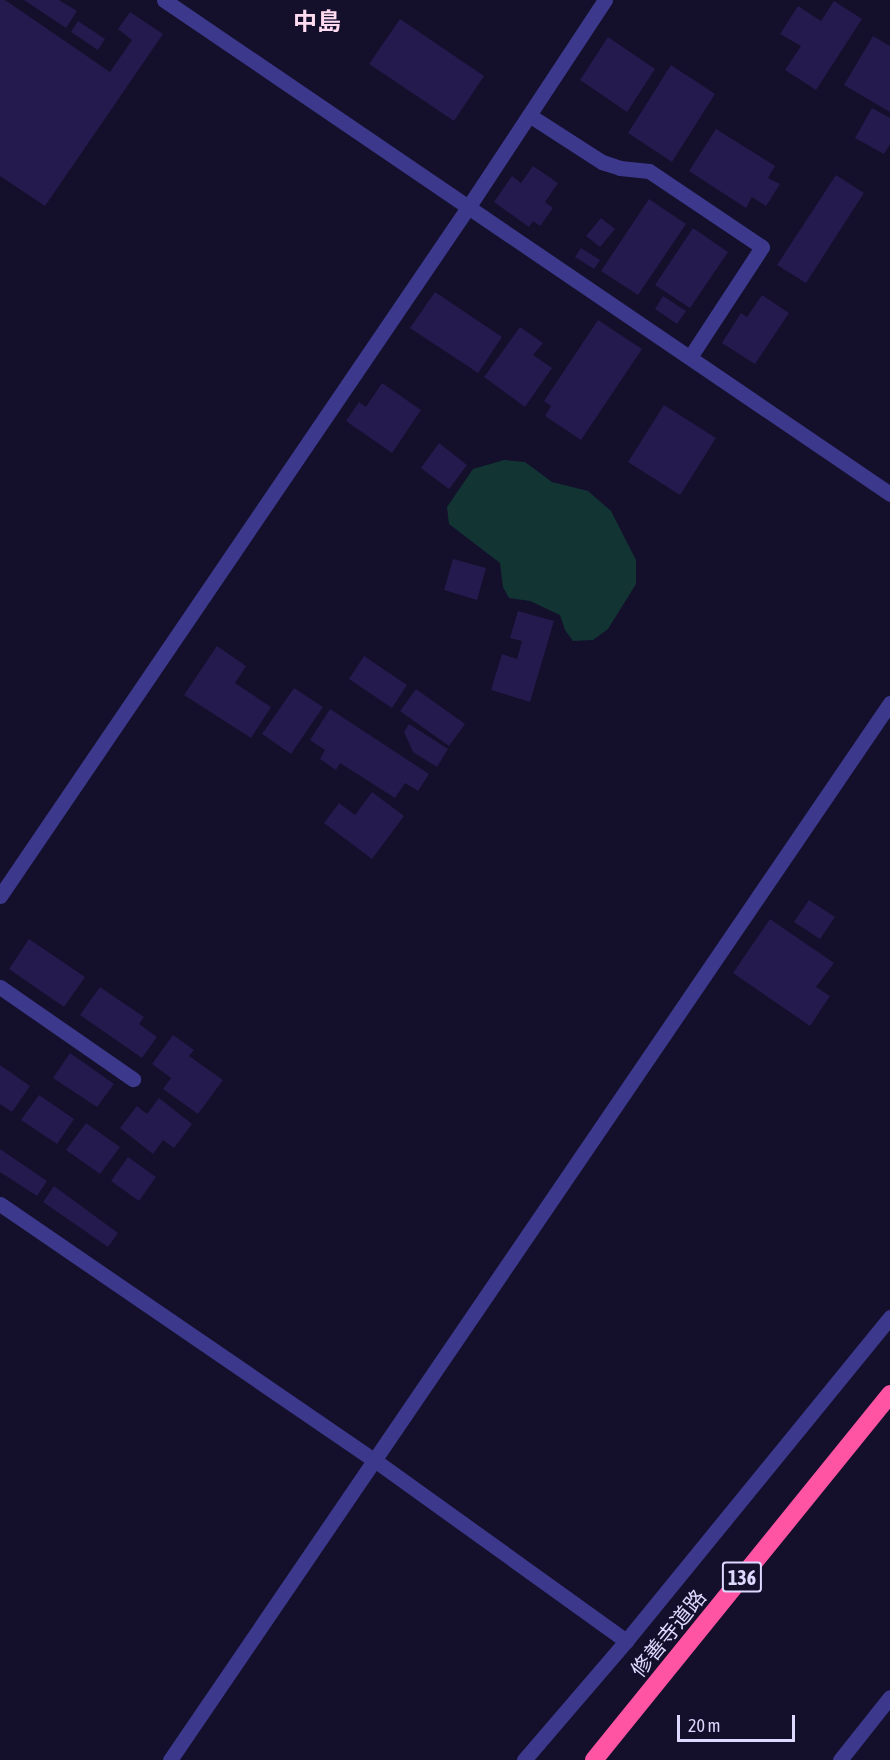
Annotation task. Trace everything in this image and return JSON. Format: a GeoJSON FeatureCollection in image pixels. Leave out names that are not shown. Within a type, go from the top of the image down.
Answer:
{"type":"FeatureCollection","features":[{"type":"Feature","properties":{"kind":"highway","name":"修善寺道路"},"geometry":{"type":"LineString","coordinates":[[594,1760],[890,1394]]}},
{"type":"Feature","properties":{"kind":"street"},"geometry":{"type":"LineString","coordinates":[[164,0],[890,494]]}},
{"type":"Feature","properties":{"kind":"street"},"geometry":{"type":"LineString","coordinates":[[0,896],[469,206],[605,0]]}},
{"type":"Feature","properties":{"kind":"street"},"geometry":{"type":"LineString","coordinates":[[529,115],[602,162],[620,168],[649,171],[762,247],[690,357]]}},
{"type":"Feature","properties":{"kind":"street"},"geometry":{"type":"LineString","coordinates":[[170,1760],[890,704]]}},
{"type":"Feature","properties":{"kind":"street"},"geometry":{"type":"LineString","coordinates":[[0,987],[133,1079]]}},
{"type":"Feature","properties":{"kind":"street"},"geometry":{"type":"LineString","coordinates":[[0,1204],[373,1460],[626,1641]]}},
{"type":"Feature","properties":{"kind":"street"},"geometry":{"type":"LineString","coordinates":[[524,1760],[626,1641],[890,1317]]}},
{"type":"Feature","properties":{"kind":"street"},"geometry":{"type":"LineString","coordinates":[[840,1760],[890,1697]]}},
{"type":"Feature","properties":{"kind":"green space"},"geometry":{"type":"Polygon","coordinates":[[[504,460],[525,462],[552,482],[588,491],[611,511],[636,560],[636,584],[608,629],[593,640],[573,641],[565,630],[560,615],[530,601],[509,598],[503,587],[500,563],[449,524],[447,507],[473,469],[504,460]]]}},
{"type":"Feature","properties":{"kind":"building"},"geometry":{"type":"Polygon","coordinates":[[[0,0],[5,0],[110,72],[132,40],[118,29],[130,12],[163,34],[45,206],[0,176],[0,0]]]}},
{"type":"Feature","properties":{"kind":"building"},"geometry":{"type":"Polygon","coordinates":[[[24,0],[59,0],[77,11],[66,28],[24,0]]]}},
{"type":"Feature","properties":{"kind":"building"},"geometry":{"type":"Polygon","coordinates":[[[834,1],[862,19],[816,90],[785,70],[801,46],[780,34],[798,6],[821,21],[834,1]]]}},
{"type":"Feature","properties":{"kind":"building"},"geometry":{"type":"Polygon","coordinates":[[[400,19],[484,76],[454,121],[369,64],[400,19]]]}},
{"type":"Feature","properties":{"kind":"building"},"geometry":{"type":"Polygon","coordinates":[[[78,21],[105,39],[98,50],[71,32],[78,21]]]}},
{"type":"Feature","properties":{"kind":"building"},"geometry":{"type":"Polygon","coordinates":[[[873,36],[890,46],[890,112],[844,85],[873,36]]]}},
{"type":"Feature","properties":{"kind":"building"},"geometry":{"type":"Polygon","coordinates":[[[608,37],[655,69],[627,112],[580,80],[608,37]]]}},
{"type":"Feature","properties":{"kind":"building"},"geometry":{"type":"Polygon","coordinates":[[[671,65],[715,94],[672,162],[628,133],[671,65]]]}},
{"type":"Feature","properties":{"kind":"building"},"geometry":{"type":"Polygon","coordinates":[[[872,108],[890,118],[890,144],[884,154],[855,138],[872,108]]]}},
{"type":"Feature","properties":{"kind":"building"},"geometry":{"type":"Polygon","coordinates":[[[716,129],[775,166],[768,178],[780,184],[766,206],[752,197],[746,208],[689,171],[716,129]]]}},
{"type":"Feature","properties":{"kind":"building"},"geometry":{"type":"Polygon","coordinates":[[[533,166],[558,183],[545,202],[553,208],[540,226],[533,221],[529,227],[494,202],[512,176],[521,183],[533,166]]]}},
{"type":"Feature","properties":{"kind":"building"},"geometry":{"type":"Polygon","coordinates":[[[836,175],[864,193],[806,283],[777,265],[836,175]]]}},
{"type":"Feature","properties":{"kind":"building"},"geometry":{"type":"Polygon","coordinates":[[[649,199],[686,224],[638,295],[601,271],[649,199]]]}},
{"type":"Feature","properties":{"kind":"building"},"geometry":{"type":"Polygon","coordinates":[[[601,218],[615,229],[600,247],[586,236],[601,218]]]}},
{"type":"Feature","properties":{"kind":"building"},"geometry":{"type":"Polygon","coordinates":[[[693,228],[728,252],[690,308],[655,285],[693,228]]]}},
{"type":"Feature","properties":{"kind":"building"},"geometry":{"type":"Polygon","coordinates":[[[581,248],[600,260],[594,269],[575,257],[581,248]]]}},
{"type":"Feature","properties":{"kind":"building"},"geometry":{"type":"Polygon","coordinates":[[[435,292],[502,337],[478,373],[410,328],[435,292]]]}},
{"type":"Feature","properties":{"kind":"building"},"geometry":{"type":"Polygon","coordinates":[[[762,295],[789,313],[755,364],[722,343],[741,313],[747,317],[762,295]]]}},
{"type":"Feature","properties":{"kind":"building"},"geometry":{"type":"Polygon","coordinates":[[[663,296],[686,311],[677,324],[655,309],[663,296]]]}},
{"type":"Feature","properties":{"kind":"building"},"geometry":{"type":"Polygon","coordinates":[[[598,320],[642,349],[581,440],[545,416],[551,406],[544,401],[598,320]]]}},
{"type":"Feature","properties":{"kind":"building"},"geometry":{"type":"Polygon","coordinates":[[[520,327],[543,343],[533,355],[552,368],[525,407],[484,377],[520,327]]]}},
{"type":"Feature","properties":{"kind":"building"},"geometry":{"type":"Polygon","coordinates":[[[382,383],[421,410],[392,453],[346,421],[359,402],[366,407],[382,383]]]}},
{"type":"Feature","properties":{"kind":"building"},"geometry":{"type":"Polygon","coordinates":[[[664,405],[716,438],[680,495],[628,462],[664,405]]]}},
{"type":"Feature","properties":{"kind":"building"},"geometry":{"type":"Polygon","coordinates":[[[439,443],[467,465],[449,489],[421,468],[439,443]]]}},
{"type":"Feature","properties":{"kind":"building"},"geometry":{"type":"Polygon","coordinates":[[[453,559],[486,568],[477,600],[444,590],[453,559]]]}},
{"type":"Feature","properties":{"kind":"building"},"geometry":{"type":"Polygon","coordinates":[[[518,611],[554,621],[530,702],[491,690],[502,654],[517,659],[522,641],[510,638],[518,611]]]}},
{"type":"Feature","properties":{"kind":"building"},"geometry":{"type":"Polygon","coordinates":[[[217,646],[246,666],[235,683],[271,707],[251,738],[184,695],[217,646]]]}},
{"type":"Feature","properties":{"kind":"building"},"geometry":{"type":"Polygon","coordinates":[[[364,656],[407,685],[392,708],[349,679],[364,656]]]}},
{"type":"Feature","properties":{"kind":"building"},"geometry":{"type":"Polygon","coordinates":[[[294,688],[323,707],[291,754],[262,734],[294,688]]]}},
{"type":"Feature","properties":{"kind":"building"},"geometry":{"type":"Polygon","coordinates":[[[416,689],[465,724],[449,746],[400,711],[416,689]]]}},
{"type":"Feature","properties":{"kind":"building"},"geometry":{"type":"Polygon","coordinates":[[[330,709],[429,774],[418,791],[405,783],[395,798],[340,763],[336,770],[320,759],[325,750],[310,740],[330,709]]]}},
{"type":"Feature","properties":{"kind":"building"},"geometry":{"type":"Polygon","coordinates":[[[409,724],[448,749],[437,767],[413,752],[404,732],[409,724]]]}},
{"type":"Feature","properties":{"kind":"building"},"geometry":{"type":"Polygon","coordinates":[[[372,792],[404,816],[372,859],[324,823],[339,803],[355,815],[372,792]]]}},
{"type":"Feature","properties":{"kind":"building"},"geometry":{"type":"Polygon","coordinates":[[[809,900],[835,917],[820,939],[794,922],[809,900]]]}},
{"type":"Feature","properties":{"kind":"building"},"geometry":{"type":"Polygon","coordinates":[[[770,919],[834,963],[816,987],[830,996],[810,1026],[733,973],[770,919]]]}},
{"type":"Feature","properties":{"kind":"building"},"geometry":{"type":"Polygon","coordinates":[[[29,939],[85,977],[64,1007],[9,969],[29,939]]]}},
{"type":"Feature","properties":{"kind":"building"},"geometry":{"type":"Polygon","coordinates":[[[100,987],[144,1017],[139,1024],[157,1037],[142,1058],[80,1015],[100,987]]]}},
{"type":"Feature","properties":{"kind":"building"},"geometry":{"type":"Polygon","coordinates":[[[173,1035],[194,1050],[189,1056],[223,1080],[198,1114],[163,1089],[171,1078],[152,1064],[173,1035]]]}},
{"type":"Feature","properties":{"kind":"building"},"geometry":{"type":"Polygon","coordinates":[[[70,1053],[114,1084],[97,1107],[53,1078],[70,1053]]]}},
{"type":"Feature","properties":{"kind":"building"},"geometry":{"type":"Polygon","coordinates":[[[0,1065],[30,1086],[12,1112],[0,1104],[0,1065]]]}},
{"type":"Feature","properties":{"kind":"building"},"geometry":{"type":"Polygon","coordinates":[[[39,1095],[74,1119],[57,1144],[21,1120],[39,1095]]]}},
{"type":"Feature","properties":{"kind":"building"},"geometry":{"type":"Polygon","coordinates":[[[159,1098],[192,1124],[174,1148],[163,1140],[153,1154],[120,1128],[137,1106],[147,1114],[159,1098]]]}},
{"type":"Feature","properties":{"kind":"building"},"geometry":{"type":"Polygon","coordinates":[[[86,1123],[120,1147],[100,1174],[66,1150],[86,1123]]]}},
{"type":"Feature","properties":{"kind":"building"},"geometry":{"type":"Polygon","coordinates":[[[0,1149],[47,1181],[37,1196],[0,1172],[0,1149]]]}},
{"type":"Feature","properties":{"kind":"building"},"geometry":{"type":"Polygon","coordinates":[[[128,1157],[156,1177],[139,1201],[111,1181],[128,1157]]]}},
{"type":"Feature","properties":{"kind":"building"},"geometry":{"type":"Polygon","coordinates":[[[54,1186],[118,1233],[108,1247],[43,1202],[54,1186]]]}},
{"type":"Feature","properties":{"kind":"district","name":"中島"},"geometry":{"type":"Point","coordinates":[317,22]}}]}
